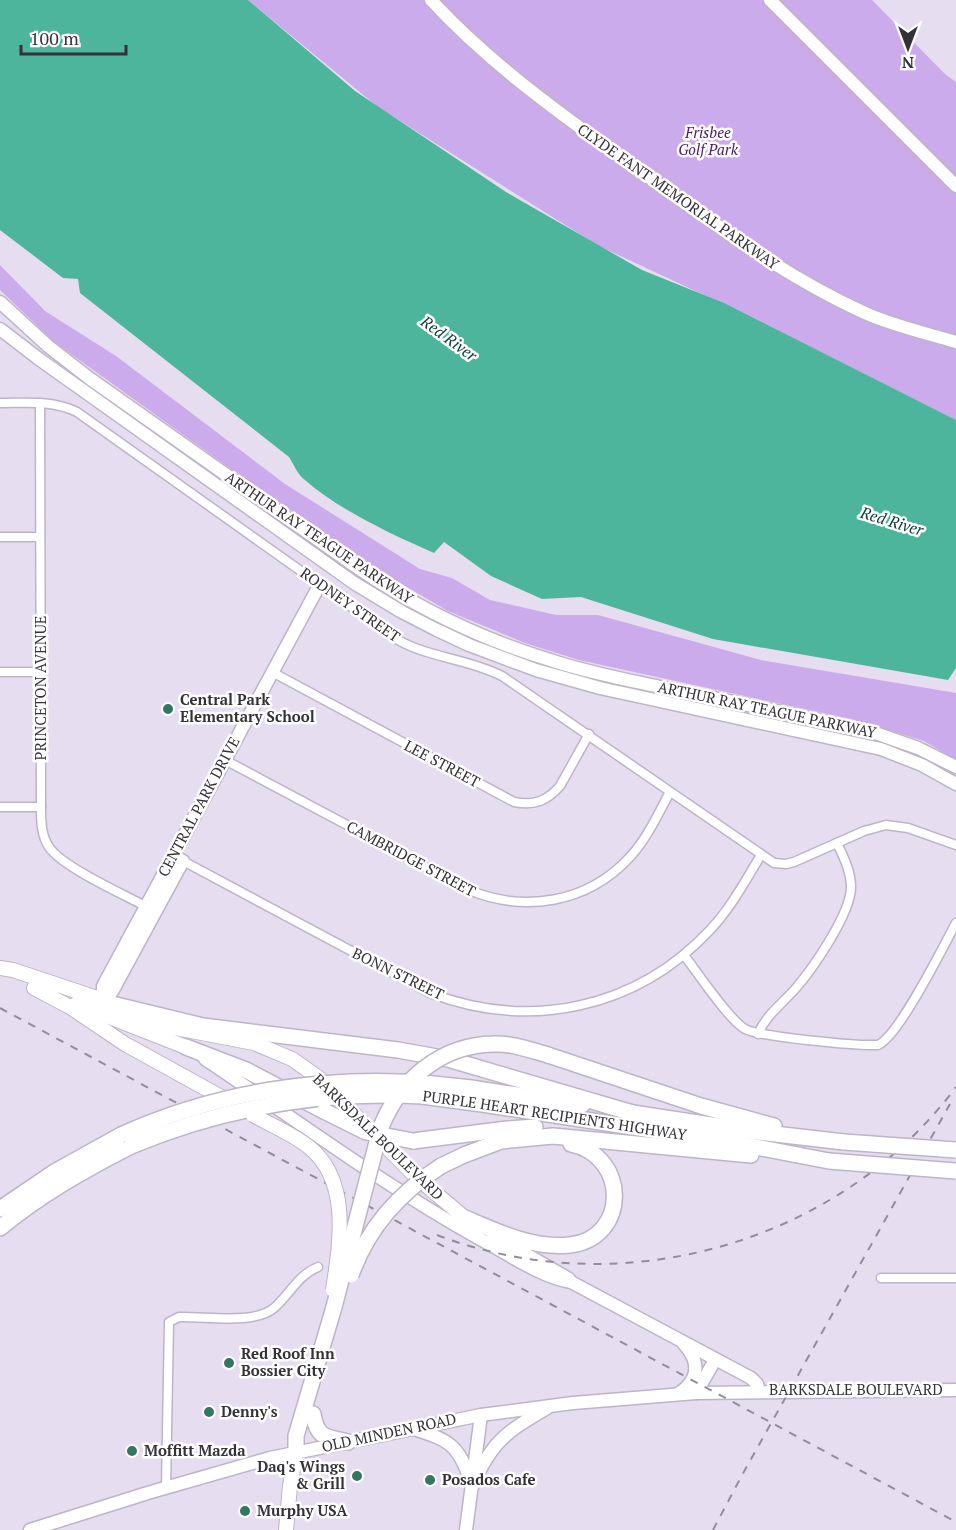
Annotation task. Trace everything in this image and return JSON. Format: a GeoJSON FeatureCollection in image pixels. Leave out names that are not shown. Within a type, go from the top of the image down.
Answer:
{"type":"FeatureCollection","features":[{"type":"Feature","properties":{"kind":"highway"},"geometry":{"type":"LineString","coordinates":[[101,1010],[203,1026],[398,1050],[448,1059],[636,1114]]}},
{"type":"Feature","properties":{"kind":"highway"},"geometry":{"type":"LineString","coordinates":[[296,1453],[303,1442],[313,1414],[335,1309],[381,1127],[388,1109],[406,1084],[426,1066],[443,1056],[477,1046],[506,1045],[548,1056],[701,1106],[838,1141]]}},
{"type":"Feature","properties":{"kind":"highway"},"geometry":{"type":"LineString","coordinates":[[186,1047],[246,1070],[366,1132],[384,1137],[413,1141],[507,1129],[546,1127],[576,1129],[682,1148]]}},
{"type":"Feature","properties":{"kind":"highway","name":"PURPLE HEART RECIPIENTS HIGHWAY"},"geometry":{"type":"LineString","coordinates":[[0,1209],[56,1171],[126,1140],[267,1105],[324,1097],[385,1095],[423,1090],[471,1088],[757,1132],[956,1150]]}},
{"type":"Feature","properties":{"kind":"highway","name":"PURPLE HEART RECIPIENTS HIGHWAY"},"geometry":{"type":"LineString","coordinates":[[423,1090],[482,1104],[719,1140],[829,1161],[956,1171]]}},
{"type":"Feature","properties":{"kind":"highway"},"geometry":{"type":"LineString","coordinates":[[296,1453],[296,1436],[329,1326],[372,1231],[400,1197],[441,1166],[501,1141],[553,1136],[829,1161]]}},
{"type":"Feature","properties":{"kind":"highway","name":"PURPLE HEART RECIPIENTS HIGHWAY"},"geometry":{"type":"LineString","coordinates":[[0,1228],[25,1208],[126,1140]]}},
{"type":"Feature","properties":{"kind":"highway"},"geometry":{"type":"LineString","coordinates":[[465,1218],[524,1241],[570,1245],[588,1240],[605,1226],[615,1200],[610,1171],[603,1160],[581,1146],[557,1144],[479,1150]]}},
{"type":"Feature","properties":{"kind":"highway"},"geometry":{"type":"LineString","coordinates":[[313,1414],[315,1426],[322,1436],[348,1442]]}},
{"type":"Feature","properties":{"kind":"main road","name":"CLYDE FANT MEMORIAL PARKWAY"},"geometry":{"type":"LineString","coordinates":[[431,0],[488,55],[537,96],[762,257],[817,289],[866,313],[956,342]]}},
{"type":"Feature","properties":{"kind":"main road"},"geometry":{"type":"LineString","coordinates":[[770,0],[956,186]]}},
{"type":"Feature","properties":{"kind":"main road","name":"ARTHUR RAY TEAGUE PARKWAY"},"geometry":{"type":"LineString","coordinates":[[0,302],[41,341],[89,378],[372,578],[440,617],[498,642],[552,661],[609,676],[878,734],[918,748],[956,767]]}},
{"type":"Feature","properties":{"kind":"main road","name":"ARTHUR RAY TEAGUE PARKWAY"},"geometry":{"type":"LineString","coordinates":[[0,329],[354,583],[437,630],[506,660],[571,681],[881,749],[922,765],[956,784]]}},
{"type":"Feature","properties":{"kind":"main road"},"geometry":{"type":"LineString","coordinates":[[912,329],[956,338]]}},
{"type":"Feature","properties":{"kind":"main road","name":"CENTRAL PARK DRIVE"},"geometry":{"type":"LineString","coordinates":[[101,1010],[103,986],[178,858],[203,795],[225,760],[320,584]]}},
{"type":"Feature","properties":{"kind":"main road","name":"BARKSDALE BOULEVARD"},"geometry":{"type":"LineString","coordinates":[[0,970],[13,970],[186,1047],[434,1213],[548,1276],[572,1282]]}},
{"type":"Feature","properties":{"kind":"main road","name":"BARKSDALE BOULEVARD"},"geometry":{"type":"LineString","coordinates":[[0,970],[70,1006],[101,1010],[160,1025],[254,1044],[292,1059],[319,1078],[415,1176],[465,1218],[502,1241],[559,1271],[572,1282],[751,1378],[757,1384],[759,1391],[956,1390]]}},
{"type":"Feature","properties":{"kind":"main road"},"geometry":{"type":"LineString","coordinates":[[101,1010],[125,1044],[308,1146],[319,1156],[333,1179],[339,1209],[335,1309]]}},
{"type":"Feature","properties":{"kind":"main road"},"geometry":{"type":"LineString","coordinates":[[677,1394],[689,1384],[695,1373],[693,1356],[681,1341]]}},
{"type":"Feature","properties":{"kind":"main road"},"geometry":{"type":"LineString","coordinates":[[696,1393],[715,1360]]}},
{"type":"Feature","properties":{"kind":"main road","name":"OLD MINDEN ROAD"},"geometry":{"type":"LineString","coordinates":[[30,1530],[230,1468],[410,1428],[552,1405],[677,1394],[759,1391]]}},
{"type":"Feature","properties":{"kind":"main road"},"geometry":{"type":"LineString","coordinates":[[472,1487],[486,1456],[494,1446],[521,1423],[552,1405]]}},
{"type":"Feature","properties":{"kind":"main road"},"geometry":{"type":"LineString","coordinates":[[466,1530],[481,1415]]}},
{"type":"Feature","properties":{"kind":"main road"},"geometry":{"type":"LineString","coordinates":[[410,1428],[437,1437],[453,1447],[465,1463],[472,1487]]}},
{"type":"Feature","properties":{"kind":"main road"},"geometry":{"type":"LineString","coordinates":[[286,1530],[296,1453]]}},
{"type":"Feature","properties":{"kind":"street","name":"RODNEY STREET"},"geometry":{"type":"LineString","coordinates":[[0,403],[40,403],[64,407],[84,417],[403,643],[422,651],[495,672],[589,734],[774,863],[786,864],[872,828],[894,825],[956,845]]}},
{"type":"Feature","properties":{"kind":"street","name":"PRINCETON AVENUE"},"geometry":{"type":"LineString","coordinates":[[40,403],[40,672],[43,834],[55,854],[66,864],[150,909]]}},
{"type":"Feature","properties":{"kind":"street"},"geometry":{"type":"LineString","coordinates":[[0,537],[40,537]]}},
{"type":"Feature","properties":{"kind":"street"},"geometry":{"type":"LineString","coordinates":[[0,672],[40,672]]}},
{"type":"Feature","properties":{"kind":"street","name":"LEE STREET"},"geometry":{"type":"LineString","coordinates":[[272,672],[514,802],[531,804],[548,798],[554,793],[589,734]]}},
{"type":"Feature","properties":{"kind":"street","name":"CAMBRIDGE STREET"},"geometry":{"type":"LineString","coordinates":[[225,760],[469,890],[497,900],[522,903],[563,898],[605,879],[640,845],[670,792]]}},
{"type":"Feature","properties":{"kind":"street"},"geometry":{"type":"LineString","coordinates":[[0,807],[41,807]]}},
{"type":"Feature","properties":{"kind":"street"},"geometry":{"type":"LineString","coordinates":[[758,1034],[766,1020],[796,987],[824,949],[849,902],[851,881],[837,843]]}},
{"type":"Feature","properties":{"kind":"street","name":"BONN STREET"},"geometry":{"type":"LineString","coordinates":[[178,858],[411,984],[442,998],[472,1006],[525,1012],[559,1010],[610,997],[663,970],[684,955],[711,929],[728,909],[761,855]]}},
{"type":"Feature","properties":{"kind":"street"},"geometry":{"type":"LineString","coordinates":[[684,955],[739,1024],[758,1034],[873,1045],[883,1043],[910,1005],[956,924]]}},
{"type":"Feature","properties":{"kind":"street"},"geometry":{"type":"LineString","coordinates":[[166,1487],[169,1322],[179,1317],[257,1316],[272,1310],[305,1274],[318,1267]]}},
{"type":"Feature","properties":{"kind":"street"},"geometry":{"type":"LineString","coordinates":[[881,1278],[956,1278]]}},
{"type":"Feature","properties":{"kind":"green space","name":"Frisbee Golf Park"},"geometry":{"type":"Polygon","coordinates":[[[248,0],[765,0],[956,192],[956,420],[736,310],[597,245],[378,107],[248,0]]]}},
{"type":"Feature","properties":{"kind":"green space"},"geometry":{"type":"Polygon","coordinates":[[[775,0],[872,0],[946,75],[956,82],[956,182],[775,0]]]}},
{"type":"Feature","properties":{"kind":"green space"},"geometry":{"type":"Polygon","coordinates":[[[0,265],[45,311],[116,356],[285,484],[420,569],[452,578],[490,600],[556,615],[598,615],[761,660],[956,693],[956,760],[924,741],[851,719],[579,660],[525,643],[448,611],[369,565],[53,341],[0,290],[0,265]]]}},
{"type":"Feature","properties":{"kind":"water","name":"Red River"},"geometry":{"type":"Polygon","coordinates":[[[0,0],[248,0],[355,91],[506,192],[642,270],[724,303],[956,420],[956,668],[948,680],[713,639],[581,597],[542,599],[491,576],[444,542],[434,553],[367,521],[334,502],[300,475],[289,457],[80,293],[78,279],[63,278],[0,230],[0,0]]]}},
{"type":"Feature","properties":{"kind":"railway"},"geometry":{"type":"LineString","coordinates":[[0,1008],[956,1522]]}},
{"type":"Feature","properties":{"kind":"railway"},"geometry":{"type":"LineString","coordinates":[[437,1235],[507,1255],[579,1264],[651,1261],[721,1247],[788,1222],[851,1187],[907,1142],[956,1087]]}},
{"type":"Feature","properties":{"kind":"railway"},"geometry":{"type":"LineString","coordinates":[[713,1530],[950,1104]]}},
{"type":"Feature","properties":{"kind":"place","name":"Central Park Elementary School"},"geometry":{"type":"Point","coordinates":[168,709]}},
{"type":"Feature","properties":{"kind":"place","name":"Red Roof Inn Bossier City"},"geometry":{"type":"Point","coordinates":[229,1363]}},
{"type":"Feature","properties":{"kind":"place","name":"Denny's"},"geometry":{"type":"Point","coordinates":[209,1412]}},
{"type":"Feature","properties":{"kind":"place","name":"Moffitt Mazda"},"geometry":{"type":"Point","coordinates":[132,1451]}},
{"type":"Feature","properties":{"kind":"place","name":"Daq's Wings & Grill"},"geometry":{"type":"Point","coordinates":[357,1476]}},
{"type":"Feature","properties":{"kind":"place","name":"Posados Cafe"},"geometry":{"type":"Point","coordinates":[430,1480]}},
{"type":"Feature","properties":{"kind":"place","name":"Murphy USA"},"geometry":{"type":"Point","coordinates":[245,1511]}}]}
